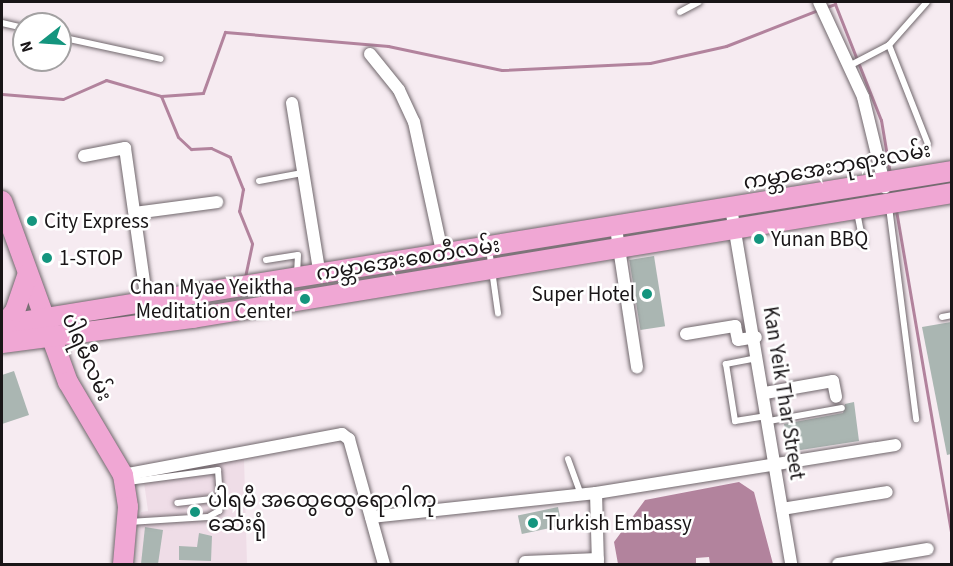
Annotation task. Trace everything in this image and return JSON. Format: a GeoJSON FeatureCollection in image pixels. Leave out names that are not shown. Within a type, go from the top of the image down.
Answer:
{"type":"FeatureCollection","features":[{"type":"Feature","properties":{"kind":"main road","name":"ကမ္ဘာအေးဘုရားလမ်း"},"geometry":{"type":"LineString","coordinates":[[86,312],[489,249],[945,172]]}},
{"type":"Feature","properties":{"kind":"main road"},"geometry":{"type":"LineString","coordinates":[[945,172],[947,194]]}},
{"type":"Feature","properties":{"kind":"main road","name":"ကမ္ဘာအေးဘုရားလမ်း"},"geometry":{"type":"LineString","coordinates":[[737,228],[947,194]]}},
{"type":"Feature","properties":{"kind":"main road","name":"ပါရမီလမ်း"},"geometry":{"type":"LineString","coordinates":[[2,201],[68,382],[124,479],[128,522],[123,564]]}},
{"type":"Feature","properties":{"kind":"main road","name":"ကမ္ဘာအေးစေတီလမ်း"},"geometry":{"type":"LineString","coordinates":[[87,333],[324,297],[737,228]]}},
{"type":"Feature","properties":{"kind":"main road"},"geometry":{"type":"LineString","coordinates":[[28,274],[56,308],[86,312]]}},
{"type":"Feature","properties":{"kind":"main road"},"geometry":{"type":"LineString","coordinates":[[4,333],[23,295],[28,274]]}},
{"type":"Feature","properties":{"kind":"main road"},"geometry":{"type":"LineString","coordinates":[[190,296],[193,318]]}},
{"type":"Feature","properties":{"kind":"main road"},"geometry":{"type":"LineString","coordinates":[[4,333],[44,318],[86,312]]}},
{"type":"Feature","properties":{"kind":"main road"},"geometry":{"type":"LineString","coordinates":[[4,333],[51,337],[87,333]]}},
{"type":"Feature","properties":{"kind":"main road"},"geometry":{"type":"LineString","coordinates":[[4,333],[43,351],[68,382]]}},
{"type":"Feature","properties":{"kind":"main road"},"geometry":{"type":"LineString","coordinates":[[68,382],[69,359],[87,333]]}},
{"type":"Feature","properties":{"kind":"street"},"geometry":{"type":"LineString","coordinates":[[819,2],[849,66],[884,182],[893,202]]}},
{"type":"Feature","properties":{"kind":"street"},"geometry":{"type":"LineString","coordinates":[[370,54],[399,90],[414,122],[443,256]]}},
{"type":"Feature","properties":{"kind":"street"},"geometry":{"type":"LineString","coordinates":[[292,103],[320,276]]}},
{"type":"Feature","properties":{"kind":"street"},"geometry":{"type":"LineString","coordinates":[[84,156],[125,148],[150,324]]}},
{"type":"Feature","properties":{"kind":"street"},"geometry":{"type":"LineString","coordinates":[[135,213],[217,202]]}},
{"type":"Feature","properties":{"kind":"street","name":"Kan Yeik Thar Street"},"geometry":{"type":"LineString","coordinates":[[731,208],[737,228],[756,337],[791,564]]}},
{"type":"Feature","properties":{"kind":"street"},"geometry":{"type":"LineString","coordinates":[[615,228],[638,367]]}},
{"type":"Feature","properties":{"kind":"street"},"geometry":{"type":"LineString","coordinates":[[686,334],[735,326],[738,340],[756,337]]}},
{"type":"Feature","properties":{"kind":"street"},"geometry":{"type":"LineString","coordinates":[[765,393],[833,381],[839,403]]}},
{"type":"Feature","properties":{"kind":"street"},"geometry":{"type":"LineString","coordinates":[[124,479],[342,434],[349,439],[371,517],[380,564]]}},
{"type":"Feature","properties":{"kind":"street"},"geometry":{"type":"LineString","coordinates":[[371,517],[596,493],[777,467],[895,445]]}},
{"type":"Feature","properties":{"kind":"street"},"geometry":{"type":"LineString","coordinates":[[782,509],[887,492]]}},
{"type":"Feature","properties":{"kind":"street"},"geometry":{"type":"LineString","coordinates":[[525,562],[598,562],[596,493]]}},
{"type":"Feature","properties":{"kind":"street"},"geometry":{"type":"LineString","coordinates":[[838,564],[928,549]]}},
{"type":"Feature","properties":{"kind":"lane"},"geometry":{"type":"LineString","coordinates":[[680,12],[699,2]]}},
{"type":"Feature","properties":{"kind":"lane"},"geometry":{"type":"LineString","coordinates":[[849,66],[889,45],[927,2]]}},
{"type":"Feature","properties":{"kind":"lane"},"geometry":{"type":"LineString","coordinates":[[72,39],[160,59]]}},
{"type":"Feature","properties":{"kind":"lane"},"geometry":{"type":"LineString","coordinates":[[889,45],[928,144]]}},
{"type":"Feature","properties":{"kind":"lane"},"geometry":{"type":"LineString","coordinates":[[259,182],[302,173]]}},
{"type":"Feature","properties":{"kind":"lane"},"geometry":{"type":"LineString","coordinates":[[893,202],[916,418]]}},
{"type":"Feature","properties":{"kind":"lane"},"geometry":{"type":"LineString","coordinates":[[856,208],[863,243]]}},
{"type":"Feature","properties":{"kind":"lane"},"geometry":{"type":"LineString","coordinates":[[489,249],[490,270],[498,313]]}},
{"type":"Feature","properties":{"kind":"lane"},"geometry":{"type":"LineString","coordinates":[[266,260],[298,255],[297,280]]}},
{"type":"Feature","properties":{"kind":"lane"},"geometry":{"type":"LineString","coordinates":[[320,276],[324,297]]}},
{"type":"Feature","properties":{"kind":"lane"},"geometry":{"type":"LineString","coordinates":[[942,317],[951,315]]}},
{"type":"Feature","properties":{"kind":"lane"},"geometry":{"type":"LineString","coordinates":[[759,357],[726,363],[735,421],[768,418],[839,403]]}},
{"type":"Feature","properties":{"kind":"lane"},"geometry":{"type":"LineString","coordinates":[[568,459],[581,494]]}},
{"type":"Feature","properties":{"kind":"lane"},"geometry":{"type":"LineString","coordinates":[[124,479],[212,468],[221,476],[219,511],[208,517],[128,522]]}},
{"type":"Feature","properties":{"kind":"lane"},"geometry":{"type":"LineString","coordinates":[[177,503],[220,498]]}},
{"type":"Feature","properties":{"kind":"shaded area","name":"ပါရမီ အထွေထွေရောဂါကု ဆေးရုံ"},"geometry":{"type":"Polygon","coordinates":[[[244,459],[247,564],[136,564],[141,512],[148,511],[143,475],[244,459]]]}},
{"type":"Feature","properties":{"kind":"shaded area"},"geometry":{"type":"Polygon","coordinates":[[[739,482],[754,492],[773,564],[710,564],[709,557],[696,558],[696,564],[618,564],[614,542],[645,500],[739,482]]]}},
{"type":"Feature","properties":{"kind":"building","name":"Super Hotel"},"geometry":{"type":"Polygon","coordinates":[[[654,256],[665,326],[640,330],[629,260],[654,256]]]}},
{"type":"Feature","properties":{"kind":"building"},"geometry":{"type":"Polygon","coordinates":[[[951,322],[951,454],[947,455],[922,327],[951,322]]]}},
{"type":"Feature","properties":{"kind":"building"},"geometry":{"type":"Polygon","coordinates":[[[14,371],[29,415],[2,424],[2,375],[14,371]]]}},
{"type":"Feature","properties":{"kind":"building"},"geometry":{"type":"Polygon","coordinates":[[[854,402],[859,441],[788,452],[784,424],[843,413],[845,404],[854,402]]]}},
{"type":"Feature","properties":{"kind":"building"},"geometry":{"type":"Polygon","coordinates":[[[558,507],[562,526],[522,534],[518,516],[558,507]]]}},
{"type":"Feature","properties":{"kind":"building"},"geometry":{"type":"Polygon","coordinates":[[[145,527],[163,530],[158,564],[141,564],[145,527]]]}},
{"type":"Feature","properties":{"kind":"building"},"geometry":{"type":"Polygon","coordinates":[[[199,533],[212,536],[211,561],[179,560],[179,546],[197,547],[199,533]]]}},
{"type":"Feature","properties":{"kind":"waterway"},"geometry":{"type":"LineString","coordinates":[[824,8],[835,4],[881,120],[890,174]]}},
{"type":"Feature","properties":{"kind":"waterway"},"geometry":{"type":"LineString","coordinates":[[161,96],[203,93],[225,32],[388,46],[502,70],[650,63],[726,46],[818,10]]}},
{"type":"Feature","properties":{"kind":"waterway"},"geometry":{"type":"LineString","coordinates":[[2,94],[63,99],[106,80],[161,96],[178,137],[191,149],[211,148],[230,157],[243,189],[239,211],[252,244],[245,277]]}},
{"type":"Feature","properties":{"kind":"waterway"},"geometry":{"type":"LineString","coordinates":[[896,210],[952,539]]}},
{"type":"Feature","properties":{"kind":"place","name":"City Express"},"geometry":{"type":"Point","coordinates":[32,221]}},
{"type":"Feature","properties":{"kind":"place","name":"Yunan BBQ"},"geometry":{"type":"Point","coordinates":[759,239]}},
{"type":"Feature","properties":{"kind":"place","name":"1-STOP"},"geometry":{"type":"Point","coordinates":[47,258]}},
{"type":"Feature","properties":{"kind":"place","name":"Super Hotel"},"geometry":{"type":"Point","coordinates":[647,294]}},
{"type":"Feature","properties":{"kind":"place","name":"Chan Myae Yeiktha Meditation Center"},"geometry":{"type":"Point","coordinates":[305,299]}},
{"type":"Feature","properties":{"kind":"place","name":"ပါရမီ အထွေထွေရောဂါကု ဆေးရုံ"},"geometry":{"type":"Point","coordinates":[195,512]}},
{"type":"Feature","properties":{"kind":"place","name":"Turkish Embassy"},"geometry":{"type":"Point","coordinates":[533,523]}}]}
